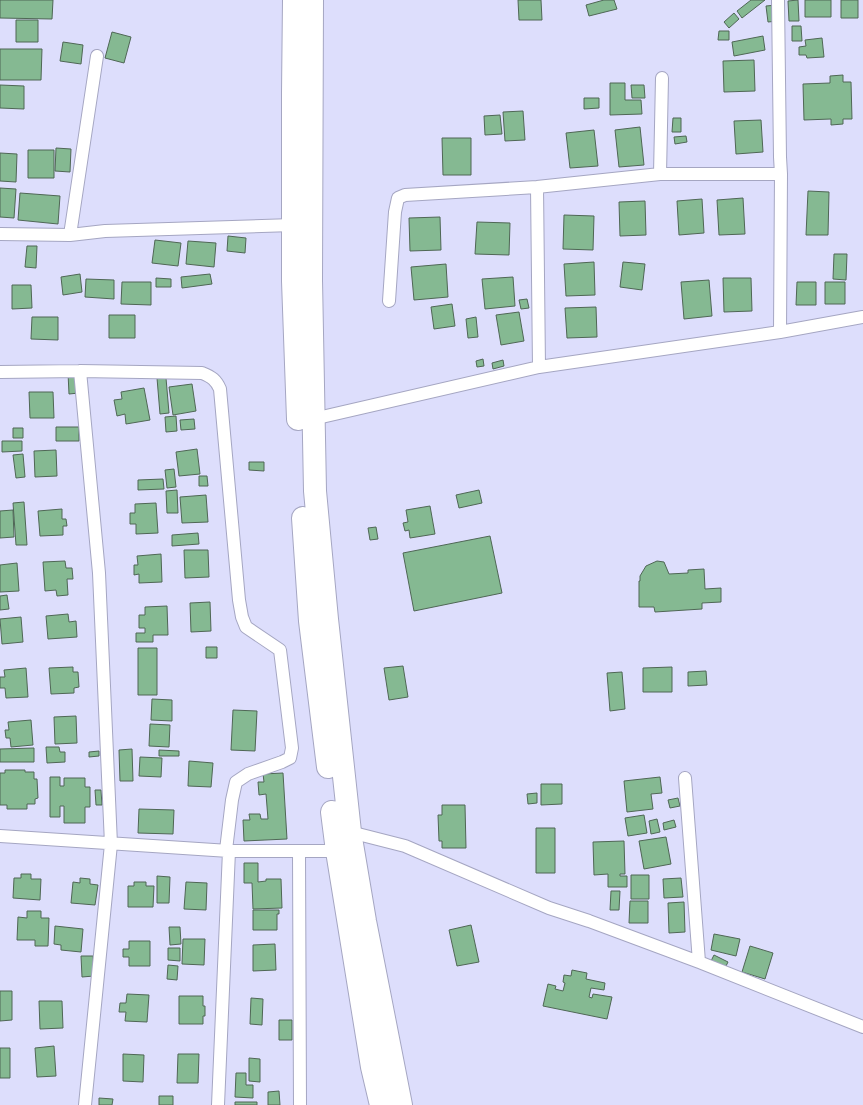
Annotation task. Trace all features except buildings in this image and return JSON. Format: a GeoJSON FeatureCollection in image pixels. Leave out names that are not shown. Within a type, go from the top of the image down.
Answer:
{"type":"FeatureCollection","features":[{"type":"Feature","properties":{"kind":"highway"},"geometry":{"type":"LineString","coordinates":[[294,0],[292,93],[293,281],[300,488],[310,621],[337,851],[372,1067],[381,1105]]}},
{"type":"Feature","properties":{"kind":"highway"},"geometry":{"type":"LineString","coordinates":[[312,0],[311,280],[315,491],[350,832],[365,921],[401,1105]]}},
{"type":"Feature","properties":{"kind":"street"},"geometry":{"type":"LineString","coordinates":[[778,0],[781,174],[780,332]]}},
{"type":"Feature","properties":{"kind":"street"},"geometry":{"type":"LineString","coordinates":[[70,234],[97,56]]}},
{"type":"Feature","properties":{"kind":"street"},"geometry":{"type":"LineString","coordinates":[[660,174],[662,78]]}},
{"type":"Feature","properties":{"kind":"street"},"geometry":{"type":"LineString","coordinates":[[389,301],[395,212],[398,198],[537,187],[660,174],[781,174]]}},
{"type":"Feature","properties":{"kind":"street"},"geometry":{"type":"LineString","coordinates":[[537,187],[539,367]]}},
{"type":"Feature","properties":{"kind":"street"},"geometry":{"type":"LineString","coordinates":[[0,234],[70,234],[293,225]]}},
{"type":"Feature","properties":{"kind":"street"},"geometry":{"type":"LineString","coordinates":[[313,419],[539,367],[780,332],[863,317]]}},
{"type":"Feature","properties":{"kind":"street"},"geometry":{"type":"LineString","coordinates":[[0,372],[80,371],[202,374],[210,376],[217,382],[220,389],[242,617],[246,627],[280,650],[292,748],[290,758],[248,774],[236,782],[232,800],[227,851],[218,1105]]}},
{"type":"Feature","properties":{"kind":"street"},"geometry":{"type":"LineString","coordinates":[[80,371],[99,573],[111,844],[85,1105]]}},
{"type":"Feature","properties":{"kind":"street"},"geometry":{"type":"LineString","coordinates":[[685,778],[699,962]]}},
{"type":"Feature","properties":{"kind":"street"},"geometry":{"type":"LineString","coordinates":[[350,832],[405,846],[549,908],[699,962],[863,1026]]}},
{"type":"Feature","properties":{"kind":"street"},"geometry":{"type":"LineString","coordinates":[[0,836],[227,851],[337,851]]}},
{"type":"Feature","properties":{"kind":"street"},"geometry":{"type":"LineString","coordinates":[[299,852],[300,1105]]}}]}
